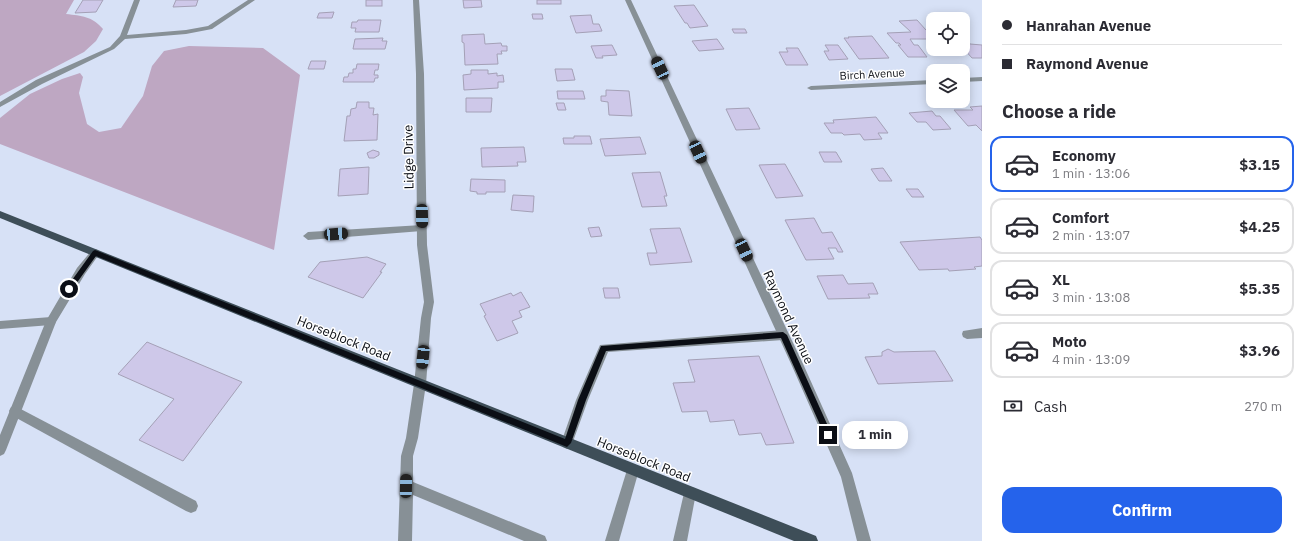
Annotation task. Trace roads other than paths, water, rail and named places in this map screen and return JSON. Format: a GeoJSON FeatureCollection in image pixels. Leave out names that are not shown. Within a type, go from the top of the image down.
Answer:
{"type":"FeatureCollection","features":[{"type":"Feature","properties":{"kind":"main road","name":"Horseblock Road"},"geometry":{"type":"LineString","coordinates":[[0,214],[811,541]]}},
{"type":"Feature","properties":{"kind":"street"},"geometry":{"type":"LineString","coordinates":[[0,105],[39,82],[112,48],[123,38],[138,0]]}},
{"type":"Feature","properties":{"kind":"street"},"geometry":{"type":"LineString","coordinates":[[123,38],[186,32],[210,28],[252,0]]}},
{"type":"Feature","properties":{"kind":"street","name":"Lidge Drive"},"geometry":{"type":"LineString","coordinates":[[405,541],[406,456],[412,438],[420,384],[426,318],[430,302],[422,245],[420,74],[416,0]]}},
{"type":"Feature","properties":{"kind":"street","name":"Raymond Avenue"},"geometry":{"type":"LineString","coordinates":[[628,0],[847,477],[864,541]]}},
{"type":"Feature","properties":{"kind":"street"},"geometry":{"type":"LineString","coordinates":[[970,80],[982,79]]}},
{"type":"Feature","properties":{"kind":"street","name":"Birch Avenue"},"geometry":{"type":"LineString","coordinates":[[811,88],[926,82]]}},
{"type":"Feature","properties":{"kind":"street"},"geometry":{"type":"LineString","coordinates":[[308,236],[422,228]]}},
{"type":"Feature","properties":{"kind":"street"},"geometry":{"type":"LineString","coordinates":[[0,450],[51,321],[81,271],[95,252]]}},
{"type":"Feature","properties":{"kind":"street"},"geometry":{"type":"LineString","coordinates":[[0,325],[51,321]]}},
{"type":"Feature","properties":{"kind":"street"},"geometry":{"type":"LineString","coordinates":[[967,334],[982,333]]}},
{"type":"Feature","properties":{"kind":"street"},"geometry":{"type":"LineString","coordinates":[[567,443],[582,400],[604,348],[783,335]]}},
{"type":"Feature","properties":{"kind":"street"},"geometry":{"type":"LineString","coordinates":[[15,411],[192,506]]}},
{"type":"Feature","properties":{"kind":"street"},"geometry":{"type":"LineString","coordinates":[[612,541],[633,470]]}},
{"type":"Feature","properties":{"kind":"street"},"geometry":{"type":"LineString","coordinates":[[406,486],[540,541]]}},
{"type":"Feature","properties":{"kind":"street"},"geometry":{"type":"LineString","coordinates":[[680,541],[690,493]]}}]}
